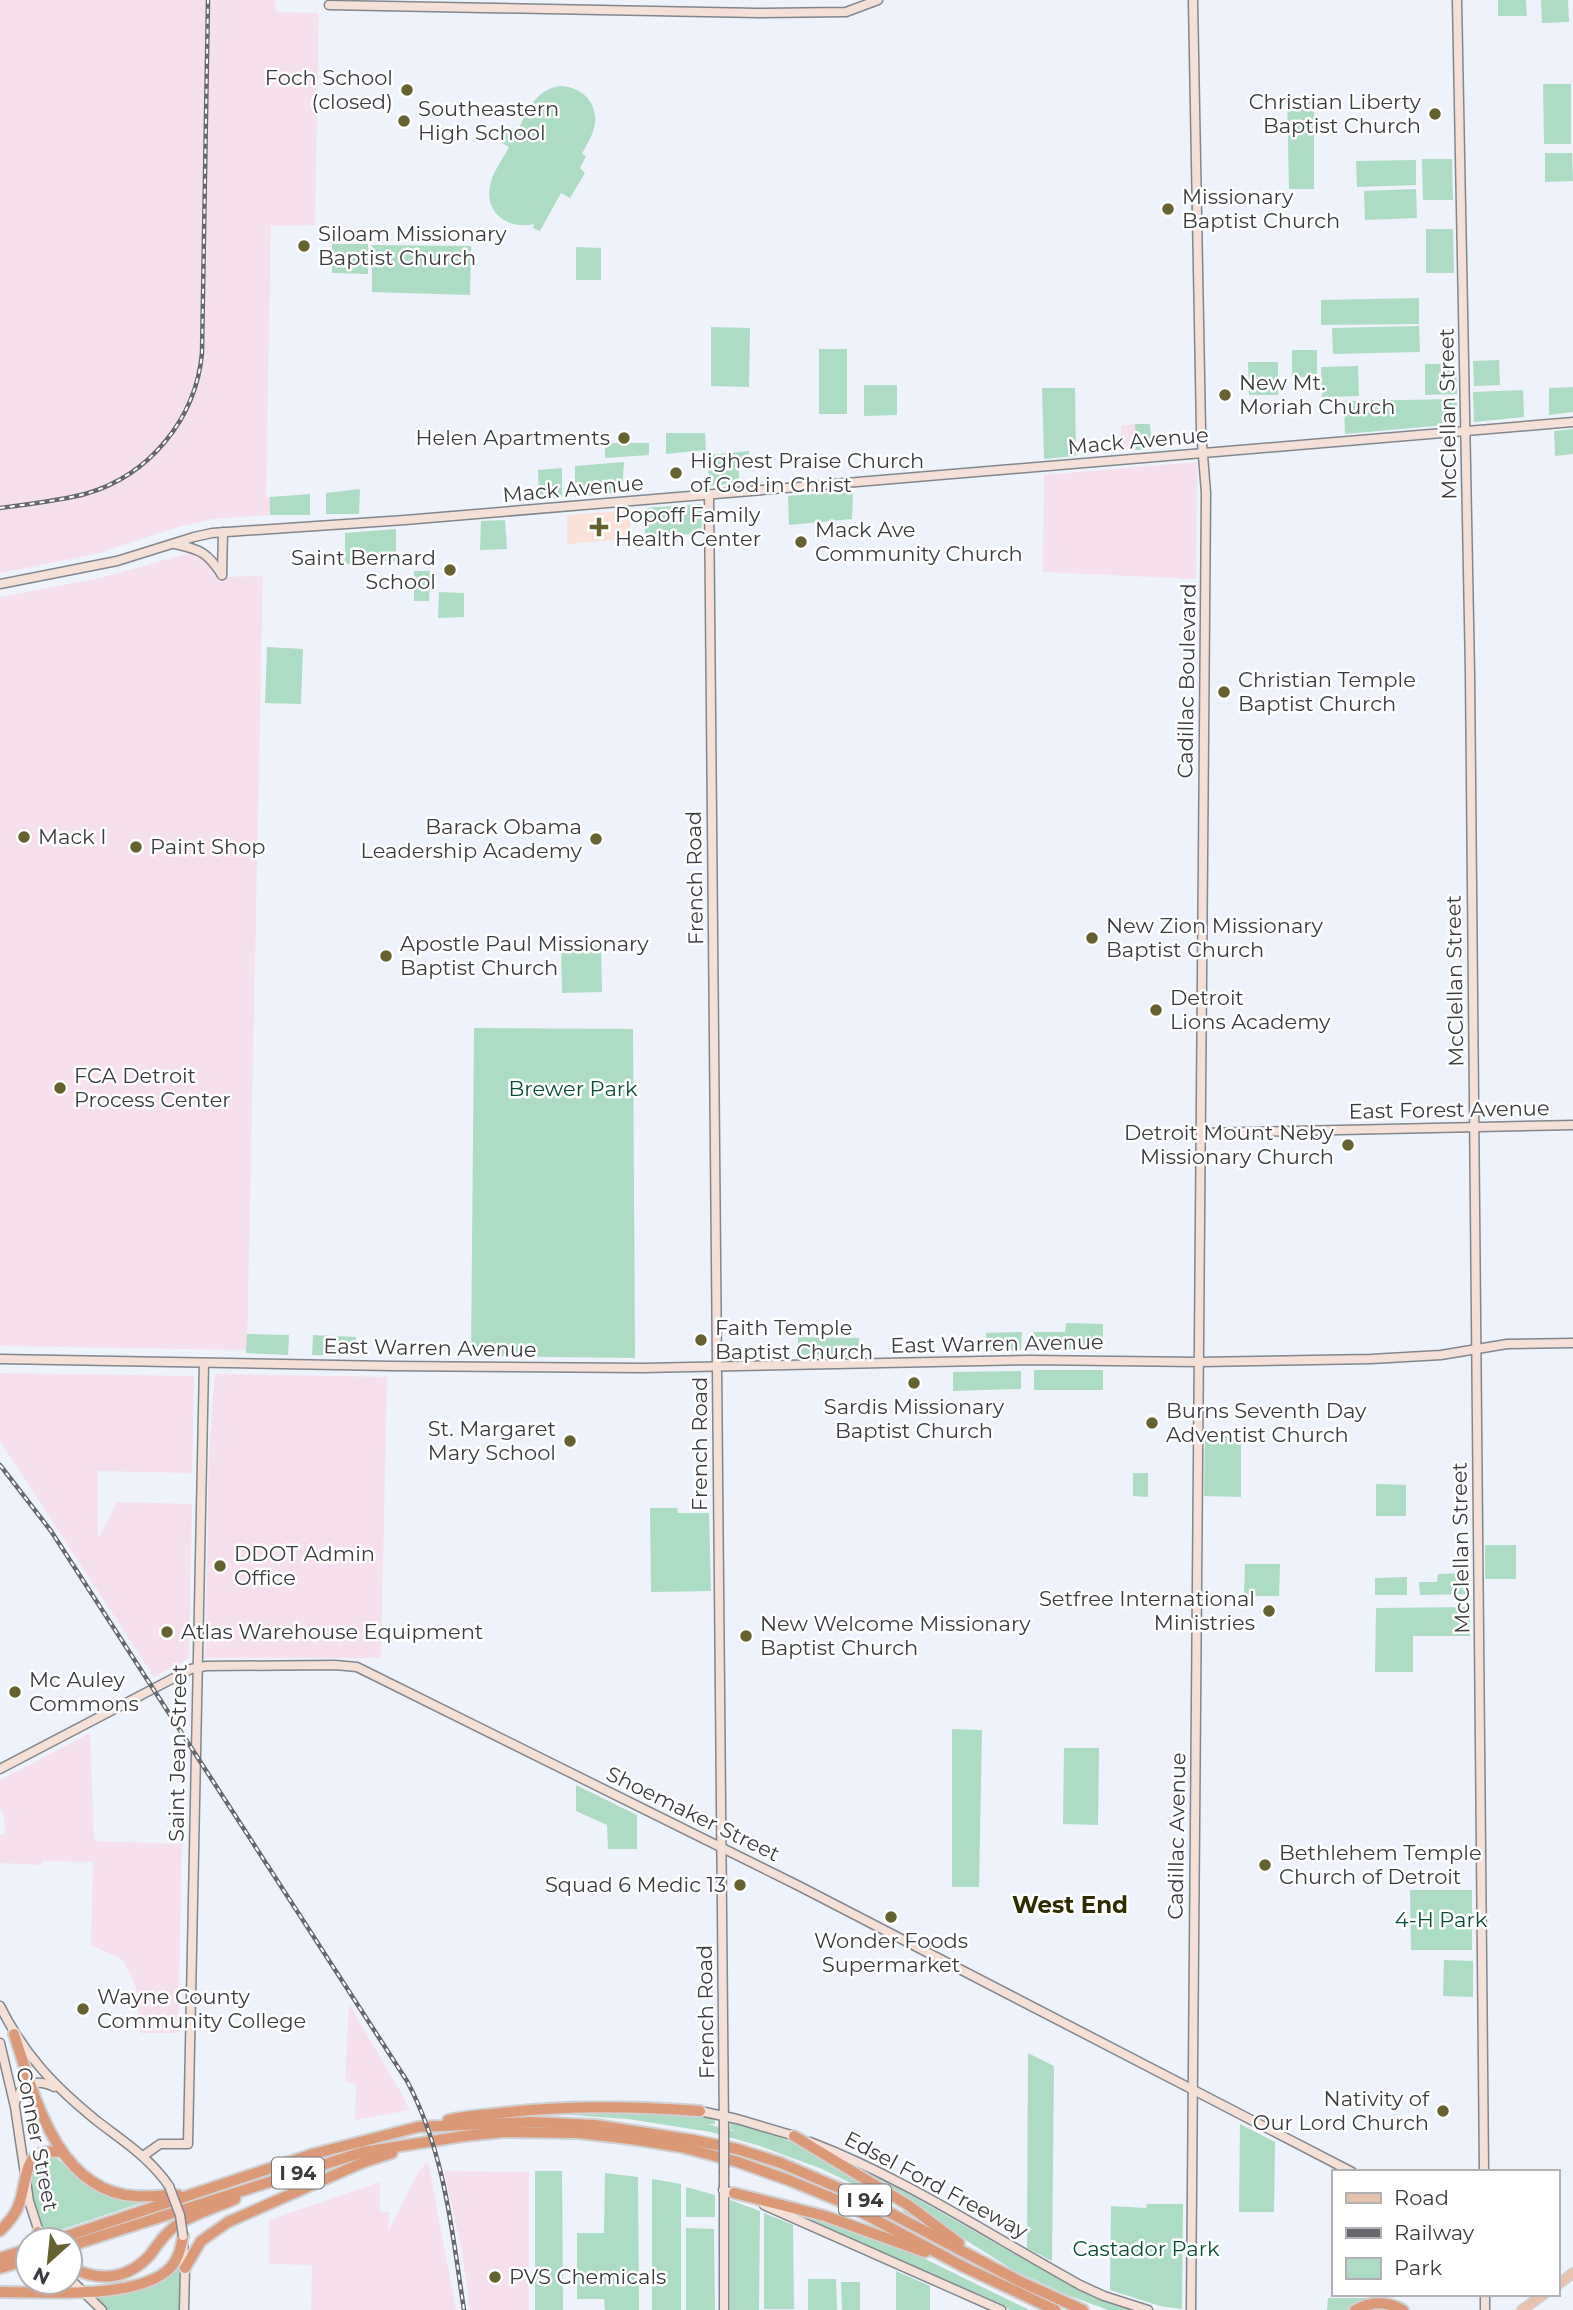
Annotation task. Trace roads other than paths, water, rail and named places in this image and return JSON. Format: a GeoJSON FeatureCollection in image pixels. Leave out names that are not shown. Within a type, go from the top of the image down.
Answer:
{"type":"FeatureCollection","features":[{"type":"Feature","properties":{"kind":"highway"},"geometry":{"type":"LineString","coordinates":[[14,2034],[31,2083],[61,2152],[83,2175],[105,2188],[134,2196],[191,2194]]}},
{"type":"Feature","properties":{"kind":"highway"},"geometry":{"type":"LineString","coordinates":[[418,2127],[457,2118],[525,2110],[649,2107],[700,2111]]}},
{"type":"Feature","properties":{"kind":"highway","name":"I 94"},"geometry":{"type":"LineString","coordinates":[[84,2230],[326,2151],[418,2127],[506,2122],[584,2124],[658,2133],[737,2149],[821,2180],[1019,2281],[1083,2310]]}},
{"type":"Feature","properties":{"kind":"highway","name":"I 94"},"geometry":{"type":"LineString","coordinates":[[84,2242],[363,2152],[464,2136],[538,2132],[617,2137],[681,2147],[738,2162],[791,2181],[844,2203],[964,2267],[1055,2310]]}},
{"type":"Feature","properties":{"kind":"highway"},"geometry":{"type":"LineString","coordinates":[[794,2136],[908,2205],[987,2263]]}},
{"type":"Feature","properties":{"kind":"highway"},"geometry":{"type":"LineString","coordinates":[[186,2268],[201,2241],[228,2222],[364,2162],[418,2144]]}},
{"type":"Feature","properties":{"kind":"highway"},"geometry":{"type":"LineString","coordinates":[[0,2231],[17,2209],[31,2160],[45,2151],[61,2152]]}},
{"type":"Feature","properties":{"kind":"highway"},"geometry":{"type":"LineString","coordinates":[[84,2273],[103,2278],[129,2271],[141,2263],[163,2236],[181,2222],[277,2181]]}},
{"type":"Feature","properties":{"kind":"highway"},"geometry":{"type":"LineString","coordinates":[[729,2191],[843,2222],[964,2267]]}},
{"type":"Feature","properties":{"kind":"highway"},"geometry":{"type":"LineString","coordinates":[[84,2291],[115,2290],[149,2281],[172,2266],[178,2256],[183,2236]]}},
{"type":"Feature","properties":{"kind":"highway"},"geometry":{"type":"LineString","coordinates":[[1355,2310],[1380,2303],[1403,2310]]}},
{"type":"Feature","properties":{"kind":"highway"},"geometry":{"type":"LineString","coordinates":[[1370,2310],[1390,2310]]}},
{"type":"Feature","properties":{"kind":"main road"},"geometry":{"type":"LineString","coordinates":[[1522,2310],[1541,2296]]}},
{"type":"Feature","properties":{"kind":"street"},"geometry":{"type":"LineString","coordinates":[[329,5],[758,13],[846,12],[878,0]]}},
{"type":"Feature","properties":{"kind":"street","name":"Cadillac Boulevard"},"geometry":{"type":"LineString","coordinates":[[1193,0],[1200,417],[1206,493],[1199,1362]]}},
{"type":"Feature","properties":{"kind":"street","name":"McClellan Street"},"geometry":{"type":"LineString","coordinates":[[1457,0],[1466,432],[1484,2170]]}},
{"type":"Feature","properties":{"kind":"street","name":"Mack Avenue"},"geometry":{"type":"LineString","coordinates":[[0,584],[117,561],[194,537],[223,532],[405,520],[1573,422]]}},
{"type":"Feature","properties":{"kind":"street","name":"French Road"},"geometry":{"type":"LineString","coordinates":[[709,495],[724,2173],[729,2191],[724,2310]]}},
{"type":"Feature","properties":{"kind":"street"},"geometry":{"type":"LineString","coordinates":[[172,544],[199,550],[214,563],[222,575],[223,532]]}},
{"type":"Feature","properties":{"kind":"street","name":"East Forest Avenue"},"geometry":{"type":"LineString","coordinates":[[1201,1133],[1573,1125]]}},
{"type":"Feature","properties":{"kind":"street","name":"East Warren Avenue"},"geometry":{"type":"LineString","coordinates":[[0,1359],[391,1366],[718,1367],[1028,1360],[1199,1362],[1379,1359],[1441,1355],[1507,1344],[1573,1343]]}},
{"type":"Feature","properties":{"kind":"street","name":"Cadillac Avenue"},"geometry":{"type":"LineString","coordinates":[[1191,2310],[1199,1362]]}},
{"type":"Feature","properties":{"kind":"street","name":"Saint Jean Street"},"geometry":{"type":"LineString","coordinates":[[143,2156],[160,2144],[188,2144],[204,1363]]}},
{"type":"Feature","properties":{"kind":"street","name":"Shoemaker Street"},"geometry":{"type":"LineString","coordinates":[[0,1769],[163,1682],[198,1667],[357,1667],[721,1848],[1348,2170]]}},
{"type":"Feature","properties":{"kind":"street"},"geometry":{"type":"LineString","coordinates":[[0,2006],[14,2034],[47,2077],[143,2156],[169,2186],[180,2215],[183,2236],[186,2268],[184,2310]]}},
{"type":"Feature","properties":{"kind":"street","name":"Conner Street"},"geometry":{"type":"LineString","coordinates":[[0,2043],[15,2107],[32,2214],[37,2226]]}},
{"type":"Feature","properties":{"kind":"street"},"geometry":{"type":"LineString","coordinates":[[15,2107],[18,2095],[31,2083],[48,2084],[68,2096]]}},
{"type":"Feature","properties":{"kind":"street","name":"Edsel Ford Freeway"},"geometry":{"type":"LineString","coordinates":[[700,2111],[794,2136],[844,2155],[1080,2285],[1148,2310]]}},
{"type":"Feature","properties":{"kind":"street"},"geometry":{"type":"LineString","coordinates":[[729,2191],[785,2213],[1001,2310]]}},
{"type":"Feature","properties":{"kind":"street"},"geometry":{"type":"LineString","coordinates":[[84,2292],[103,2310]]}},
{"type":"Feature","properties":{"kind":"railway"},"geometry":{"type":"LineString","coordinates":[[0,508],[85,494],[129,474],[165,442],[190,400],[202,353],[208,0]]}},
{"type":"Feature","properties":{"kind":"railway"},"geometry":{"type":"LineString","coordinates":[[0,1465],[51,1531],[407,2081],[420,2108],[439,2164],[464,2310]]}},
{"type":"Feature","properties":{"kind":"place","name":"Foch School (closed)"},"geometry":{"type":"Point","coordinates":[407,90]}},
{"type":"Feature","properties":{"kind":"place","name":"Christian Liberty Baptist Church"},"geometry":{"type":"Point","coordinates":[1435,114]}},
{"type":"Feature","properties":{"kind":"place","name":"Southeastern High School"},"geometry":{"type":"Point","coordinates":[404,121]}},
{"type":"Feature","properties":{"kind":"place","name":"Missionary Baptist Church"},"geometry":{"type":"Point","coordinates":[1168,209]}},
{"type":"Feature","properties":{"kind":"place","name":"Siloam Missionary Baptist Church"},"geometry":{"type":"Point","coordinates":[304,246]}},
{"type":"Feature","properties":{"kind":"place","name":"New Mt. Moriah Church"},"geometry":{"type":"Point","coordinates":[1225,395]}},
{"type":"Feature","properties":{"kind":"place","name":"Helen Apartments"},"geometry":{"type":"Point","coordinates":[624,438]}},
{"type":"Feature","properties":{"kind":"place","name":"Highest Praise Church of God in Christ"},"geometry":{"type":"Point","coordinates":[676,473]}},
{"type":"Feature","properties":{"kind":"place","name":"Popoff Family Health Center"},"geometry":{"type":"Point","coordinates":[599,527]}},
{"type":"Feature","properties":{"kind":"place","name":"Mack Ave Community Church"},"geometry":{"type":"Point","coordinates":[801,542]}},
{"type":"Feature","properties":{"kind":"place","name":"Saint Bernard School"},"geometry":{"type":"Point","coordinates":[450,570]}},
{"type":"Feature","properties":{"kind":"place","name":"Christian Temple Baptist Church"},"geometry":{"type":"Point","coordinates":[1224,692]}},
{"type":"Feature","properties":{"kind":"place","name":"Mack I"},"geometry":{"type":"Point","coordinates":[24,837]}},
{"type":"Feature","properties":{"kind":"place","name":"Barack Obama Leadership Academy"},"geometry":{"type":"Point","coordinates":[596,839]}},
{"type":"Feature","properties":{"kind":"place","name":"Paint Shop"},"geometry":{"type":"Point","coordinates":[136,847]}},
{"type":"Feature","properties":{"kind":"place","name":"New Zion Missionary Baptist Church"},"geometry":{"type":"Point","coordinates":[1092,938]}},
{"type":"Feature","properties":{"kind":"place","name":"Apostle Paul Missionary Baptist Church"},"geometry":{"type":"Point","coordinates":[386,956]}},
{"type":"Feature","properties":{"kind":"place","name":"Detroit Lions Academy"},"geometry":{"type":"Point","coordinates":[1156,1010]}},
{"type":"Feature","properties":{"kind":"place","name":"FCA Detroit Process Center"},"geometry":{"type":"Point","coordinates":[60,1088]}},
{"type":"Feature","properties":{"kind":"place","name":"Detroit Mount Neby Missionary Church"},"geometry":{"type":"Point","coordinates":[1348,1145]}},
{"type":"Feature","properties":{"kind":"place","name":"Faith Temple Baptist Church"},"geometry":{"type":"Point","coordinates":[701,1340]}},
{"type":"Feature","properties":{"kind":"place","name":"Sardis Missionary Baptist Church"},"geometry":{"type":"Point","coordinates":[914,1383]}},
{"type":"Feature","properties":{"kind":"place","name":"Burns Seventh Day Adventist Church"},"geometry":{"type":"Point","coordinates":[1152,1423]}},
{"type":"Feature","properties":{"kind":"place","name":"St. Margaret Mary School"},"geometry":{"type":"Point","coordinates":[570,1441]}},
{"type":"Feature","properties":{"kind":"place","name":"DDOT Admin Office"},"geometry":{"type":"Point","coordinates":[220,1566]}},
{"type":"Feature","properties":{"kind":"place","name":"Setfree International Ministries"},"geometry":{"type":"Point","coordinates":[1269,1611]}},
{"type":"Feature","properties":{"kind":"place","name":"Atlas Warehouse Equipment"},"geometry":{"type":"Point","coordinates":[167,1632]}},
{"type":"Feature","properties":{"kind":"place","name":"New Welcome Missionary Baptist Church"},"geometry":{"type":"Point","coordinates":[746,1636]}},
{"type":"Feature","properties":{"kind":"place","name":"Mc Auley Commons"},"geometry":{"type":"Point","coordinates":[15,1692]}},
{"type":"Feature","properties":{"kind":"place","name":"Bethlehem Temple Church of Detroit"},"geometry":{"type":"Point","coordinates":[1265,1865]}},
{"type":"Feature","properties":{"kind":"place","name":"Squad 6 Medic 13"},"geometry":{"type":"Point","coordinates":[740,1885]}},
{"type":"Feature","properties":{"kind":"place","name":"Wonder Foods Supermarket"},"geometry":{"type":"Point","coordinates":[891,1917]}},
{"type":"Feature","properties":{"kind":"place","name":"Wayne County Community College"},"geometry":{"type":"Point","coordinates":[83,2009]}},
{"type":"Feature","properties":{"kind":"place","name":"Nativity of Our Lord Church"},"geometry":{"type":"Point","coordinates":[1443,2111]}},
{"type":"Feature","properties":{"kind":"place","name":"PVS Chemicals"},"geometry":{"type":"Point","coordinates":[495,2277]}},
{"type":"Feature","properties":{"kind":"district","name":"West End"},"geometry":{"type":"Point","coordinates":[1070,1905]}},
{"type":"Feature","properties":{"kind":"park label","name":"Brewer Park"},"geometry":{"type":"Point","coordinates":[573,1089]}},
{"type":"Feature","properties":{"kind":"park label","name":"4-H Park"},"geometry":{"type":"Point","coordinates":[1441,1920]}},
{"type":"Feature","properties":{"kind":"park label","name":"Castador Park"},"geometry":{"type":"Point","coordinates":[1146,2249]}}]}
